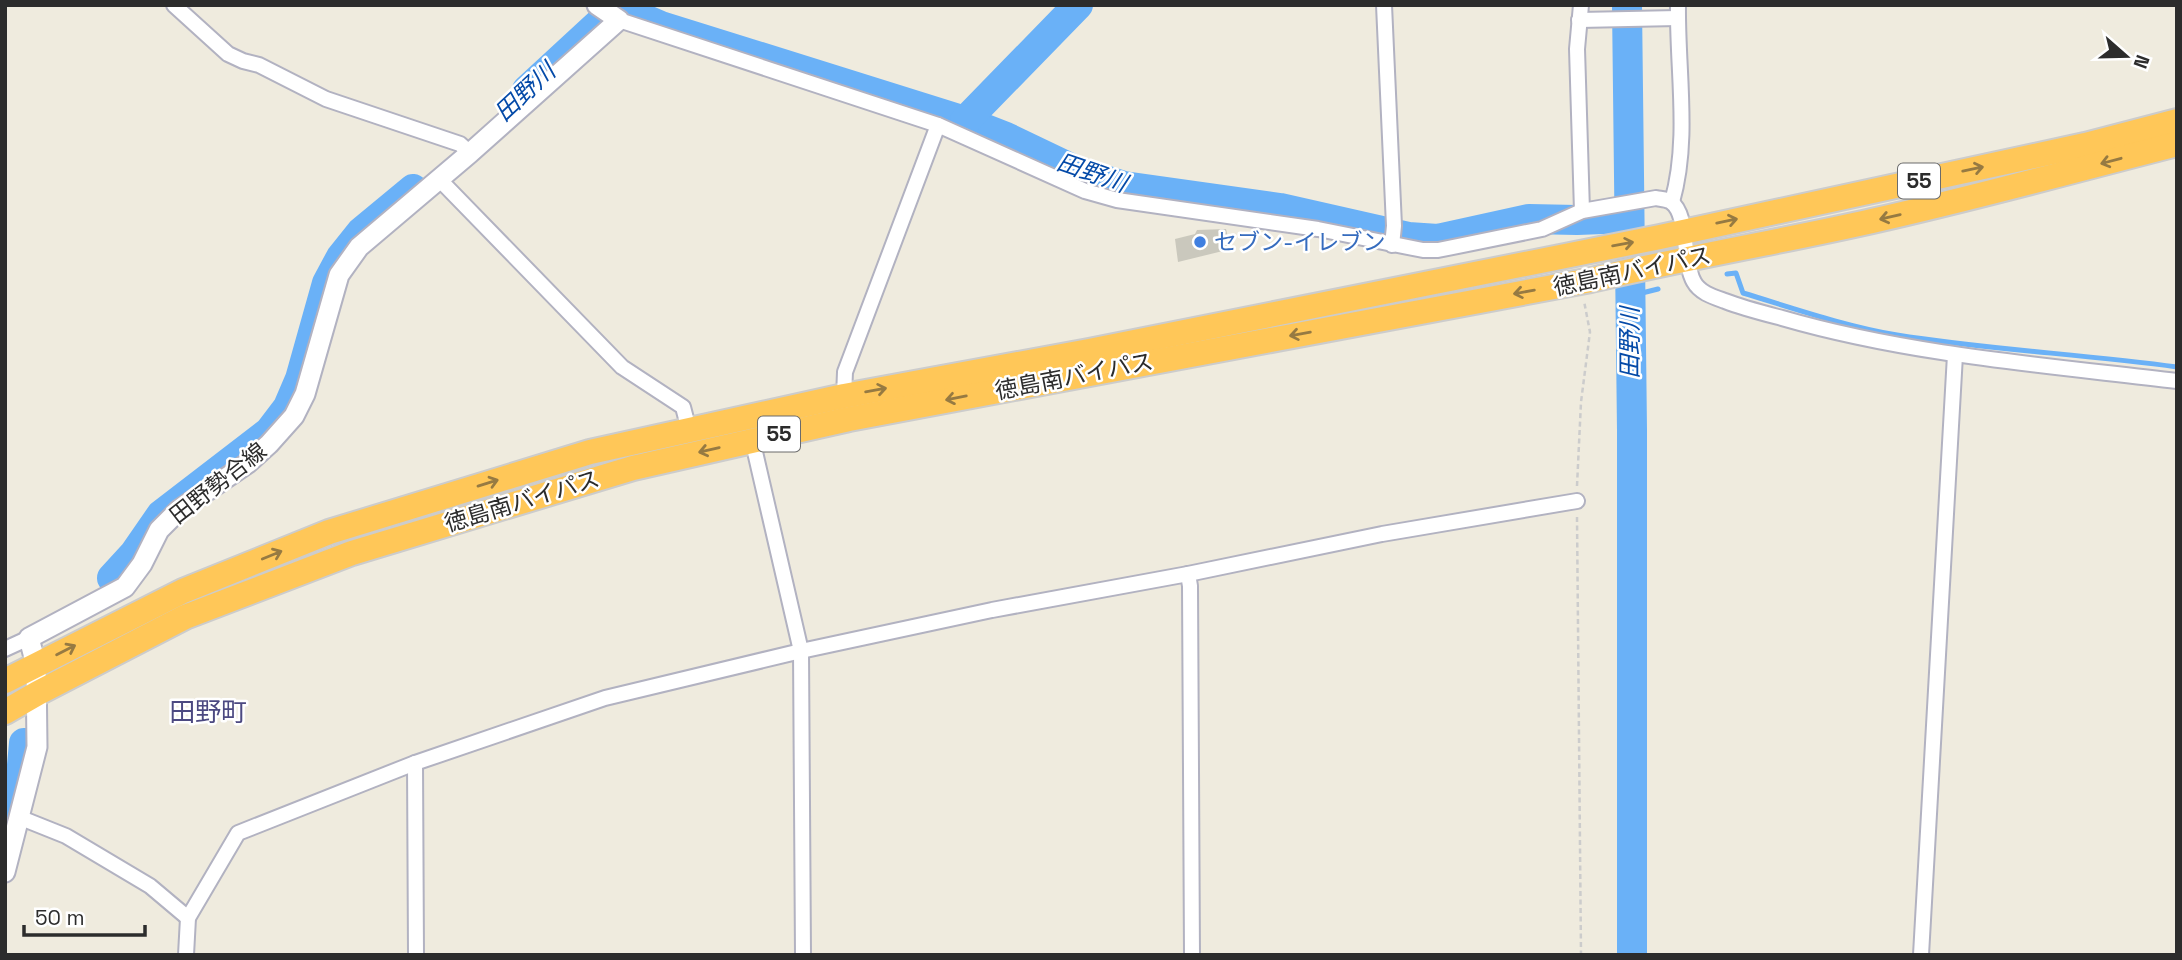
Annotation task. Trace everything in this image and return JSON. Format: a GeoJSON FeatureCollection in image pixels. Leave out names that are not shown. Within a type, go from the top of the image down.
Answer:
{"type":"FeatureCollection","features":[{"type":"Feature","properties":{"kind":"highway","name":"徳島南バイパス"},"geometry":{"type":"LineString","coordinates":[[5,681],[183,591],[329,532],[590,452],[844,396],[1089,351],[1671,234],[2085,145],[2177,121]]}},
{"type":"Feature","properties":{"kind":"highway","name":"徳島南バイパス"},"geometry":{"type":"LineString","coordinates":[[5,712],[185,617],[352,553],[634,468],[752,439],[1586,281],[1973,197],[2177,144]]}},
{"type":"Feature","properties":{"kind":"main road"},"geometry":{"type":"LineString","coordinates":[[597,5],[619,20]]}},
{"type":"Feature","properties":{"kind":"main road","name":"田野勢合線"},"geometry":{"type":"LineString","coordinates":[[29,638],[125,587],[142,564],[159,530],[179,510],[248,463],[269,444],[294,416],[305,394],[339,275],[359,247],[439,179],[467,149],[619,20]]}},
{"type":"Feature","properties":{"kind":"main road"},"geometry":{"type":"LineString","coordinates":[[5,872],[37,747],[36,665],[29,638]]}},
{"type":"Feature","properties":{"kind":"street"},"geometry":{"type":"LineString","coordinates":[[174,5],[228,54],[259,65],[326,99],[467,149]]}},
{"type":"Feature","properties":{"kind":"street"},"geometry":{"type":"LineString","coordinates":[[1384,5],[1393,237]]}},
{"type":"Feature","properties":{"kind":"street"},"geometry":{"type":"LineString","coordinates":[[1587,210],[1577,49],[1584,14],[1674,14],[1681,103],[1678,167],[1672,202]]}},
{"type":"Feature","properties":{"kind":"street"},"geometry":{"type":"LineString","coordinates":[[619,20],[938,125],[1085,191],[1117,200],[1393,237],[1438,250],[1542,229],[1587,210],[1656,198],[1672,202],[1680,212],[1671,234],[1676,261],[1707,294],[1728,302],[1810,326],[1955,355],[2177,381]]}},
{"type":"Feature","properties":{"kind":"street"},"geometry":{"type":"LineString","coordinates":[[844,396],[845,372],[938,125]]}},
{"type":"Feature","properties":{"kind":"street"},"geometry":{"type":"LineString","coordinates":[[439,179],[622,366],[683,407],[689,430]]}},
{"type":"Feature","properties":{"kind":"street"},"geometry":{"type":"LineString","coordinates":[[1921,955],[1955,355]]}},
{"type":"Feature","properties":{"kind":"street"},"geometry":{"type":"LineString","coordinates":[[752,439],[801,651],[803,955]]}},
{"type":"Feature","properties":{"kind":"street"},"geometry":{"type":"LineString","coordinates":[[186,955],[188,918],[237,833],[415,762],[605,698],[801,651],[992,610],[1188,574],[1382,534],[1577,501]]}},
{"type":"Feature","properties":{"kind":"street"},"geometry":{"type":"LineString","coordinates":[[1188,574],[1192,955]]}},
{"type":"Feature","properties":{"kind":"street"},"geometry":{"type":"LineString","coordinates":[[5,649],[29,638]]}},
{"type":"Feature","properties":{"kind":"street"},"geometry":{"type":"LineString","coordinates":[[415,762],[416,955]]}},
{"type":"Feature","properties":{"kind":"street"},"geometry":{"type":"LineString","coordinates":[[20,818],[66,836],[150,886],[188,918]]}},
{"type":"Feature","properties":{"kind":"path"},"geometry":{"type":"LineString","coordinates":[[1581,955],[1576,572],[1581,402],[1590,332],[1586,281]]}},
{"type":"Feature","properties":{"kind":"building"},"geometry":{"type":"Polygon","coordinates":[[[1226,229],[1231,249],[1178,262],[1175,239],[1195,234],[1197,230],[1226,229]]]}},
{"type":"Feature","properties":{"kind":"waterway"},"geometry":{"type":"LineString","coordinates":[[965,121],[1078,5]]}},
{"type":"Feature","properties":{"kind":"waterway","name":"田野川"},"geometry":{"type":"LineString","coordinates":[[1627,5],[1632,430],[1632,955]]}},
{"type":"Feature","properties":{"kind":"waterway","name":"田野川"},"geometry":{"type":"LineString","coordinates":[[527,90],[617,7],[661,26],[965,121],[1006,137],[1077,171],[1124,186],[1280,208],[1408,237],[1438,239],[1529,219],[1629,218]]}},
{"type":"Feature","properties":{"kind":"waterway","name":"田野川"},"geometry":{"type":"LineString","coordinates":[[112,578],[134,554],[161,515],[269,432],[288,407],[300,379],[327,283],[341,257],[361,232],[413,189]]}},
{"type":"Feature","properties":{"kind":"waterway"},"geometry":{"type":"LineString","coordinates":[[1727,274],[1736,273],[1743,293],[1877,331],[1966,344],[2177,367]]}},
{"type":"Feature","properties":{"kind":"waterway"},"geometry":{"type":"LineString","coordinates":[[1630,296],[1658,289]]}},
{"type":"Feature","properties":{"kind":"waterway","name":"田野川"},"geometry":{"type":"LineString","coordinates":[[13,805],[21,776],[24,743]]}},
{"type":"Feature","properties":{"kind":"place","name":"セブン-イレブン"},"geometry":{"type":"Point","coordinates":[1200,242]}},
{"type":"Feature","properties":{"kind":"district","name":"田野町"},"geometry":{"type":"Point","coordinates":[208,712]}}]}
